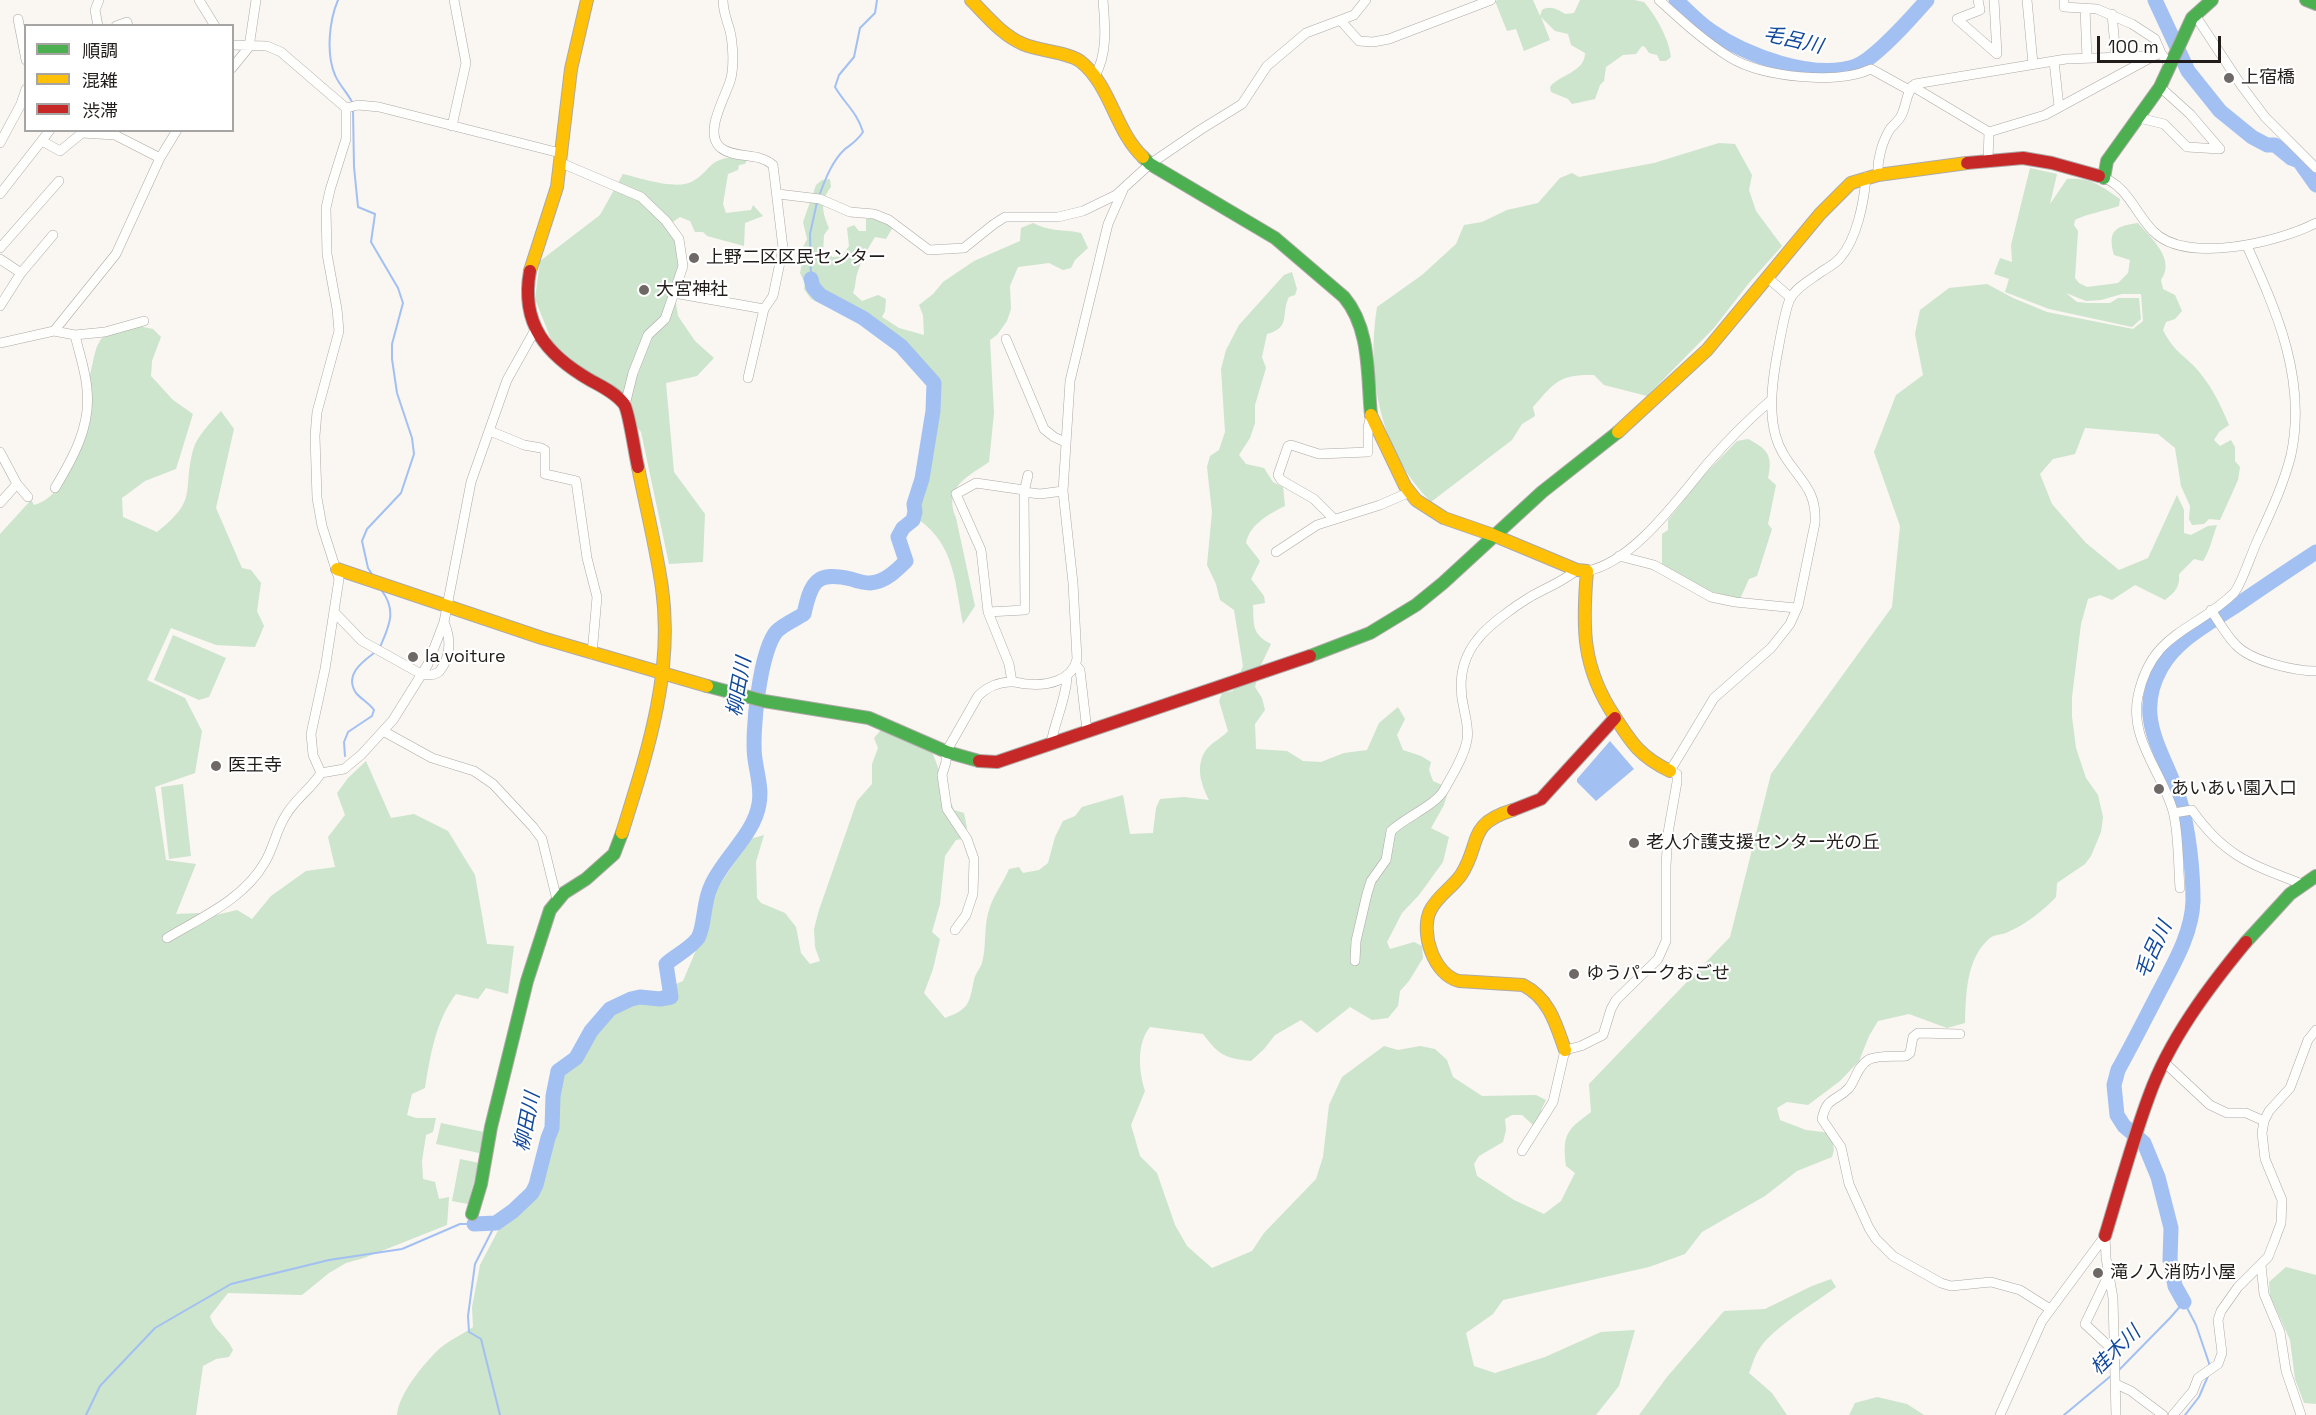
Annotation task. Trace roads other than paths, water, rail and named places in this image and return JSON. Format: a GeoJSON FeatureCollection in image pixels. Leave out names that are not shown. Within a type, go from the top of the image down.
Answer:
{"type":"FeatureCollection","features":[{"type":"Feature","properties":{"kind":"street"},"geometry":{"type":"LineString","coordinates":[[98,24],[94,10],[99,0]]}},
{"type":"Feature","properties":{"kind":"street"},"geometry":{"type":"LineString","coordinates":[[199,0],[214,24]]}},
{"type":"Feature","properties":{"kind":"street"},"geometry":{"type":"LineString","coordinates":[[234,66],[249,47],[256,0]]}},
{"type":"Feature","properties":{"kind":"street"},"geometry":{"type":"LineString","coordinates":[[452,126],[466,63],[454,0]]}},
{"type":"Feature","properties":{"kind":"street"},"geometry":{"type":"LineString","coordinates":[[587,0],[571,69],[557,187],[529,274],[529,305],[535,330],[549,350],[601,385],[625,405]]}},
{"type":"Feature","properties":{"kind":"street"},"geometry":{"type":"LineString","coordinates":[[723,0],[724,15],[730,33],[732,72],[714,126],[715,140],[720,148],[769,161],[773,165],[783,248],[773,296],[764,309],[748,378]]}},
{"type":"Feature","properties":{"kind":"street"},"geometry":{"type":"LineString","coordinates":[[971,0],[998,27],[1023,44],[1079,60],[1095,76],[1132,147],[1150,164],[1275,238],[1344,297],[1353,308],[1365,344],[1371,415],[1380,439],[1410,492],[1429,510],[1582,571]]}},
{"type":"Feature","properties":{"kind":"street"},"geometry":{"type":"LineString","coordinates":[[1095,76],[1101,66],[1105,42],[1103,0]]}},
{"type":"Feature","properties":{"kind":"street"},"geometry":{"type":"LineString","coordinates":[[778,194],[820,199],[850,212],[874,214],[889,220],[929,250],[964,248],[1005,217],[1058,217],[1075,213],[1101,204],[1123,190],[1150,164],[1242,104],[1267,66],[1306,33],[1354,15],[1366,0]]}},
{"type":"Feature","properties":{"kind":"street"},"geometry":{"type":"LineString","coordinates":[[1341,21],[1359,41],[1373,42],[1389,39],[1491,0]]}},
{"type":"Feature","properties":{"kind":"street"},"geometry":{"type":"LineString","coordinates":[[1659,0],[1691,30],[1733,59],[1779,73],[1814,78],[1838,77],[1871,69],[1911,88],[1989,132],[2045,115],[2164,58]]}},
{"type":"Feature","properties":{"kind":"street"},"geometry":{"type":"LineString","coordinates":[[1978,0],[1980,10],[1957,19],[2012,68]]}},
{"type":"Feature","properties":{"kind":"street"},"geometry":{"type":"LineString","coordinates":[[1994,0],[1997,54]]}},
{"type":"Feature","properties":{"kind":"street"},"geometry":{"type":"LineString","coordinates":[[2027,0],[2033,64]]}},
{"type":"Feature","properties":{"kind":"street"},"geometry":{"type":"LineString","coordinates":[[2064,0],[2064,7],[2097,9],[2112,14],[2155,39],[2164,58]]}},
{"type":"Feature","properties":{"kind":"street"},"geometry":{"type":"LineString","coordinates":[[2102,177],[2107,161],[2160,87],[2164,58],[2192,18],[2212,0]]}},
{"type":"Feature","properties":{"kind":"street"},"geometry":{"type":"LineString","coordinates":[[2306,0],[2316,4]]}},
{"type":"Feature","properties":{"kind":"street"},"geometry":{"type":"LineString","coordinates":[[2085,8],[2087,58]]}},
{"type":"Feature","properties":{"kind":"street"},"geometry":{"type":"LineString","coordinates":[[2112,14],[2116,57]]}},
{"type":"Feature","properties":{"kind":"street"},"geometry":{"type":"LineString","coordinates":[[2192,18],[2265,117],[2316,168]]}},
{"type":"Feature","properties":{"kind":"street"},"geometry":{"type":"LineString","coordinates":[[18,19],[24,50]]}},
{"type":"Feature","properties":{"kind":"street"},"geometry":{"type":"LineString","coordinates":[[234,45],[267,46],[281,52],[351,106],[379,107],[559,158],[641,197],[666,221],[679,239],[682,252],[683,266],[665,319],[648,335],[633,373],[625,405],[662,587],[663,674],[656,713],[614,854],[586,879],[557,900],[544,925],[491,1127],[481,1184],[472,1214]]}},
{"type":"Feature","properties":{"kind":"street"},"geometry":{"type":"LineString","coordinates":[[1911,88],[2054,61],[2116,57],[2164,58]]}},
{"type":"Feature","properties":{"kind":"street"},"geometry":{"type":"LineString","coordinates":[[2054,61],[2059,107]]}},
{"type":"Feature","properties":{"kind":"street"},"geometry":{"type":"LineString","coordinates":[[2139,118],[2164,124],[2187,147],[2220,149],[2190,114],[2160,87]]}},
{"type":"Feature","properties":{"kind":"street"},"geometry":{"type":"LineString","coordinates":[[1670,771],[1714,698],[1771,648],[1790,624],[1796,608],[1816,509],[1814,498],[1782,453],[1774,427],[1770,401],[1776,362],[1791,298],[1800,288],[1839,260],[1847,248],[1888,132],[1903,112],[1911,88]]}},
{"type":"Feature","properties":{"kind":"street"},"geometry":{"type":"LineString","coordinates":[[0,143],[24,95]]}},
{"type":"Feature","properties":{"kind":"street"},"geometry":{"type":"LineString","coordinates":[[167,938],[224,904],[252,880],[267,859],[286,814],[315,783],[321,772],[314,754],[311,734],[325,669],[339,579],[322,526],[317,498],[315,436],[317,412],[339,331],[327,254],[326,208],[346,139],[351,106]]}},
{"type":"Feature","properties":{"kind":"street"},"geometry":{"type":"LineString","coordinates":[[0,194],[49,132]]}},
{"type":"Feature","properties":{"kind":"street"},"geometry":{"type":"LineString","coordinates":[[54,331],[116,254],[160,158],[176,132]]}},
{"type":"Feature","properties":{"kind":"street"},"geometry":{"type":"LineString","coordinates":[[1988,160],[1989,132]]}},
{"type":"Feature","properties":{"kind":"street"},"geometry":{"type":"LineString","coordinates":[[42,141],[60,151],[82,133],[115,135],[160,158]]}},
{"type":"Feature","properties":{"kind":"street"},"geometry":{"type":"LineString","coordinates":[[337,568],[446,607],[592,654],[762,701],[870,718],[966,760],[997,762],[1297,662],[1370,633],[1416,605],[1542,492],[1635,418],[1696,362],[1835,197],[1851,183],[1872,176],[1988,160],[2023,158],[2052,163],[2102,177],[2116,185],[2137,207],[2153,231],[2167,242],[2179,246],[2196,248],[2247,246],[2294,233],[2316,223]]}},
{"type":"Feature","properties":{"kind":"street"},"geometry":{"type":"LineString","coordinates":[[0,248],[59,181]]}},
{"type":"Feature","properties":{"kind":"street"},"geometry":{"type":"LineString","coordinates":[[1087,731],[1080,670],[1076,665],[1073,583],[1063,491],[1065,442],[1070,381],[1108,224],[1123,190]]}},
{"type":"Feature","properties":{"kind":"street"},"geometry":{"type":"LineString","coordinates":[[0,306],[21,273],[53,235]]}},
{"type":"Feature","properties":{"kind":"street"},"geometry":{"type":"LineString","coordinates":[[2180,888],[2175,813],[2141,742],[2137,710],[2143,677],[2153,656],[2183,628],[2212,612],[2235,591],[2275,502],[2290,456],[2295,429],[2293,375],[2287,344],[2269,293],[2247,246]]}},
{"type":"Feature","properties":{"kind":"street"},"geometry":{"type":"LineString","coordinates":[[0,259],[21,273]]}},
{"type":"Feature","properties":{"kind":"street"},"geometry":{"type":"LineString","coordinates":[[1768,278],[1791,298]]}},
{"type":"Feature","properties":{"kind":"street"},"geometry":{"type":"LineString","coordinates":[[674,294],[764,309]]}},
{"type":"Feature","properties":{"kind":"street"},"geometry":{"type":"LineString","coordinates":[[0,343],[54,331],[75,335],[105,332],[144,321]]}},
{"type":"Feature","properties":{"kind":"street"},"geometry":{"type":"LineString","coordinates":[[321,772],[344,769],[361,755],[393,720],[428,664],[444,622],[471,482],[507,380],[535,330]]}},
{"type":"Feature","properties":{"kind":"street"},"geometry":{"type":"LineString","coordinates":[[55,488],[79,443],[88,409],[87,389],[75,335]]}},
{"type":"Feature","properties":{"kind":"street"},"geometry":{"type":"LineString","coordinates":[[1006,339],[1044,429],[1065,442]]}},
{"type":"Feature","properties":{"kind":"street"},"geometry":{"type":"LineString","coordinates":[[1356,961],[1356,940],[1367,894],[1371,881],[1386,860],[1391,831],[1443,792],[1464,750],[1467,731],[1461,698],[1462,665],[1478,638],[1529,598],[1582,571],[1601,569],[1637,543],[1747,420],[1770,401]]}},
{"type":"Feature","properties":{"kind":"street"},"geometry":{"type":"LineString","coordinates":[[1334,518],[1314,499],[1281,480],[1278,475],[1288,446],[1319,454],[1368,452],[1368,427],[1371,415]]}},
{"type":"Feature","properties":{"kind":"street"},"geometry":{"type":"LineString","coordinates":[[490,431],[524,445],[545,450],[545,474],[576,481],[587,558],[597,597],[592,654]]}},
{"type":"Feature","properties":{"kind":"street"},"geometry":{"type":"LineString","coordinates":[[0,452],[17,484],[28,497]]}},
{"type":"Feature","properties":{"kind":"street"},"geometry":{"type":"LineString","coordinates":[[988,612],[1025,610],[1024,491],[1028,475]]}},
{"type":"Feature","properties":{"kind":"street"},"geometry":{"type":"LineString","coordinates":[[1012,681],[1009,664],[988,612],[981,550],[956,494],[976,483],[1040,494],[1063,491]]}},
{"type":"Feature","properties":{"kind":"street"},"geometry":{"type":"LineString","coordinates":[[0,503],[17,484]]}},
{"type":"Feature","properties":{"kind":"street"},"geometry":{"type":"LineString","coordinates":[[1276,552],[1317,525],[1380,505],[1410,492]]}},
{"type":"Feature","properties":{"kind":"street"},"geometry":{"type":"LineString","coordinates":[[1619,556],[1654,565],[1711,597],[1735,602],[1796,608]]}},
{"type":"Feature","properties":{"kind":"street"},"geometry":{"type":"LineString","coordinates":[[1565,1050],[1581,1046],[1603,1035],[1616,1000],[1658,959],[1666,941],[1668,934],[1666,866],[1668,833],[1677,782],[1677,774],[1652,763],[1633,748],[1596,687],[1590,665],[1584,621],[1582,571]]}},
{"type":"Feature","properties":{"kind":"street"},"geometry":{"type":"LineString","coordinates":[[334,612],[362,641],[421,674],[432,675],[444,666],[449,649],[448,632],[444,622]]}},
{"type":"Feature","properties":{"kind":"street"},"geometry":{"type":"LineString","coordinates":[[2212,612],[2237,646],[2245,653],[2302,671],[2316,671]]}},
{"type":"Feature","properties":{"kind":"street"},"geometry":{"type":"LineString","coordinates":[[1051,743],[1067,677],[1076,665]]}},
{"type":"Feature","properties":{"kind":"street"},"geometry":{"type":"LineString","coordinates":[[955,930],[966,915],[973,894],[974,859],[967,839],[946,809],[942,775],[946,752],[978,696],[984,690],[1012,681],[1046,684],[1067,677]]}},
{"type":"Feature","properties":{"kind":"street"},"geometry":{"type":"LineString","coordinates":[[1522,1151],[1553,1102],[1565,1050],[1548,1007],[1533,989],[1524,985],[1460,981],[1450,979],[1442,972],[1432,948],[1426,923],[1428,913],[1461,874],[1478,830],[1487,821],[1501,813],[1541,799],[1615,718]]}},
{"type":"Feature","properties":{"kind":"street"},"geometry":{"type":"LineString","coordinates":[[383,731],[432,758],[474,771],[493,784],[542,839],[557,900]]}},
{"type":"Feature","properties":{"kind":"street"},"geometry":{"type":"LineString","coordinates":[[2175,813],[2192,810],[2220,843],[2241,859],[2302,884]]}},
{"type":"Feature","properties":{"kind":"street"},"geometry":{"type":"LineString","coordinates":[[2000,1415],[2042,1321],[2105,1236],[2149,1095],[2164,1062],[2223,968],[2272,912],[2302,884],[2316,876]]}},
{"type":"Feature","properties":{"kind":"street"},"geometry":{"type":"LineString","coordinates":[[2173,1415],[2193,1391],[2198,1378],[2218,1364],[2222,1353],[2218,1320],[2221,1311],[2238,1287],[2268,1257],[2274,1242],[2281,1223],[2282,1200],[2265,1159],[2262,1132],[2264,1121],[2290,1089],[2308,1040],[2316,1030]]}},
{"type":"Feature","properties":{"kind":"street"},"geometry":{"type":"LineString","coordinates":[[1960,1034],[1918,1033],[1913,1037],[1910,1053],[1906,1056],[1869,1059],[1860,1067],[1849,1087],[1829,1101],[1824,1108],[1822,1119],[1841,1147],[1849,1184],[1869,1228],[1876,1239],[1893,1256],[1941,1283],[1951,1286],[1992,1282],[2020,1290],[2050,1310]]}},
{"type":"Feature","properties":{"kind":"street"},"geometry":{"type":"LineString","coordinates":[[2164,1062],[2210,1105],[2227,1113],[2246,1113],[2264,1121]]}},
{"type":"Feature","properties":{"kind":"street"},"geometry":{"type":"LineString","coordinates":[[2105,1236],[2114,1298],[2116,1415]]}},
{"type":"Feature","properties":{"kind":"street"},"geometry":{"type":"LineString","coordinates":[[2261,1265],[2264,1294],[2280,1332],[2286,1371],[2301,1415]]}},
{"type":"Feature","properties":{"kind":"street"},"geometry":{"type":"LineString","coordinates":[[2109,1274],[2085,1324],[2115,1352]]}},
{"type":"Feature","properties":{"kind":"street"},"geometry":{"type":"LineString","coordinates":[[2116,1383],[2163,1415]]}},
{"type":"Feature","properties":{"kind":"water"},"geometry":{"type":"Polygon","coordinates":[[[1610,741],[1634,769],[1596,801],[1577,782],[1577,779],[1610,741]]]}},
{"type":"Feature","properties":{"kind":"waterway"},"geometry":{"type":"LineString","coordinates":[[338,0],[331,27],[330,57],[337,79],[353,104]]}},
{"type":"Feature","properties":{"kind":"waterway","name":"柳田川"},"geometry":{"type":"LineString","coordinates":[[819,196],[836,159],[863,132],[854,113],[835,87],[839,75],[854,57],[860,28],[875,13],[877,0]]}},
{"type":"Feature","properties":{"kind":"waterway","name":"毛呂川"},"geometry":{"type":"LineString","coordinates":[[1676,0],[1706,27],[1742,49],[1781,63],[1820,70],[1839,70],[1864,62],[1893,36],[1927,0]]}},
{"type":"Feature","properties":{"kind":"waterway","name":"毛呂川"},"geometry":{"type":"LineString","coordinates":[[2155,0],[2188,71],[2220,111],[2252,137],[2267,145],[2275,145],[2291,158],[2299,161],[2316,185]]}},
{"type":"Feature","properties":{"kind":"waterway"},"geometry":{"type":"LineString","coordinates":[[353,109],[354,167],[358,207],[375,214],[371,242],[398,288],[403,303],[392,344],[392,359],[397,393],[412,438],[414,454],[401,493],[367,529],[362,541],[368,568],[373,576]]}},
{"type":"Feature","properties":{"kind":"waterway","name":"柳田川"},"geometry":{"type":"LineString","coordinates":[[811,279],[810,234],[817,202]]}},
{"type":"Feature","properties":{"kind":"waterway","name":"柳田川"},"geometry":{"type":"LineString","coordinates":[[474,1224],[496,1223],[532,1193],[552,1128],[553,1096],[558,1071],[576,1058],[591,1031],[610,1009],[640,997],[660,999],[671,997],[666,964],[698,938],[711,886],[745,836],[756,815],[760,793],[754,747],[758,692],[766,655],[777,631],[804,614],[809,594],[817,582],[823,578],[839,577],[865,583],[881,581],[906,561],[898,537],[903,528],[913,520],[915,512],[914,504],[922,479],[933,411],[934,383],[901,346],[863,318],[820,295],[813,287],[811,279]]}},
{"type":"Feature","properties":{"kind":"waterway","name":"毛呂川"},"geometry":{"type":"LineString","coordinates":[[2184,1302],[2175,1286],[2170,1260],[2171,1228],[2158,1177],[2144,1143],[2124,1126],[2117,1115],[2114,1085],[2118,1070],[2181,949],[2192,913],[2191,864],[2186,825],[2174,784],[2154,736],[2150,704],[2153,686],[2161,668],[2185,640],[2316,552]]}},
{"type":"Feature","properties":{"kind":"waterway"},"geometry":{"type":"LineString","coordinates":[[380,647],[390,619],[389,605],[382,591]]}},
{"type":"Feature","properties":{"kind":"waterway"},"geometry":{"type":"LineString","coordinates":[[345,756],[344,742],[348,732],[372,716],[374,710],[356,693],[352,680],[356,670],[374,653]]}},
{"type":"Feature","properties":{"kind":"waterway"},"geometry":{"type":"LineString","coordinates":[[496,1223],[475,1264],[468,1316],[469,1332],[481,1339],[500,1415]]}},
{"type":"Feature","properties":{"kind":"waterway"},"geometry":{"type":"LineString","coordinates":[[86,1415],[100,1386],[155,1328],[231,1284],[329,1260],[402,1249],[460,1224],[474,1224]]}},
{"type":"Feature","properties":{"kind":"waterway","name":"桂木川"},"geometry":{"type":"LineString","coordinates":[[2119,1370],[2184,1302],[2196,1325],[2209,1368]]}},
{"type":"Feature","properties":{"kind":"waterway","name":"桂木川"},"geometry":{"type":"LineString","coordinates":[[2064,1415],[2112,1375]]}},
{"type":"Feature","properties":{"kind":"waterway","name":"毛呂川"},"geometry":{"type":"LineString","coordinates":[[2185,1415],[2199,1397],[2208,1376]]}},
{"type":"Feature","properties":{"kind":"place","name":"上宿橋"},"geometry":{"type":"Point","coordinates":[2229,78]}},
{"type":"Feature","properties":{"kind":"place","name":"上野二区区民センター"},"geometry":{"type":"Point","coordinates":[694,258]}},
{"type":"Feature","properties":{"kind":"place","name":"大宮神社"},"geometry":{"type":"Point","coordinates":[644,290]}},
{"type":"Feature","properties":{"kind":"place","name":"la voiture"},"geometry":{"type":"Point","coordinates":[413,657]}},
{"type":"Feature","properties":{"kind":"place","name":"医王寺"},"geometry":{"type":"Point","coordinates":[216,766]}},
{"type":"Feature","properties":{"kind":"place","name":"あいあい園入口"},"geometry":{"type":"Point","coordinates":[2159,789]}},
{"type":"Feature","properties":{"kind":"place","name":"老人介護支援センター光の丘"},"geometry":{"type":"Point","coordinates":[1634,843]}},
{"type":"Feature","properties":{"kind":"place","name":"ゆうパークおごせ"},"geometry":{"type":"Point","coordinates":[1574,974]}},
{"type":"Feature","properties":{"kind":"place","name":"滝ノ入消防小屋"},"geometry":{"type":"Point","coordinates":[2098,1273]}}]}
